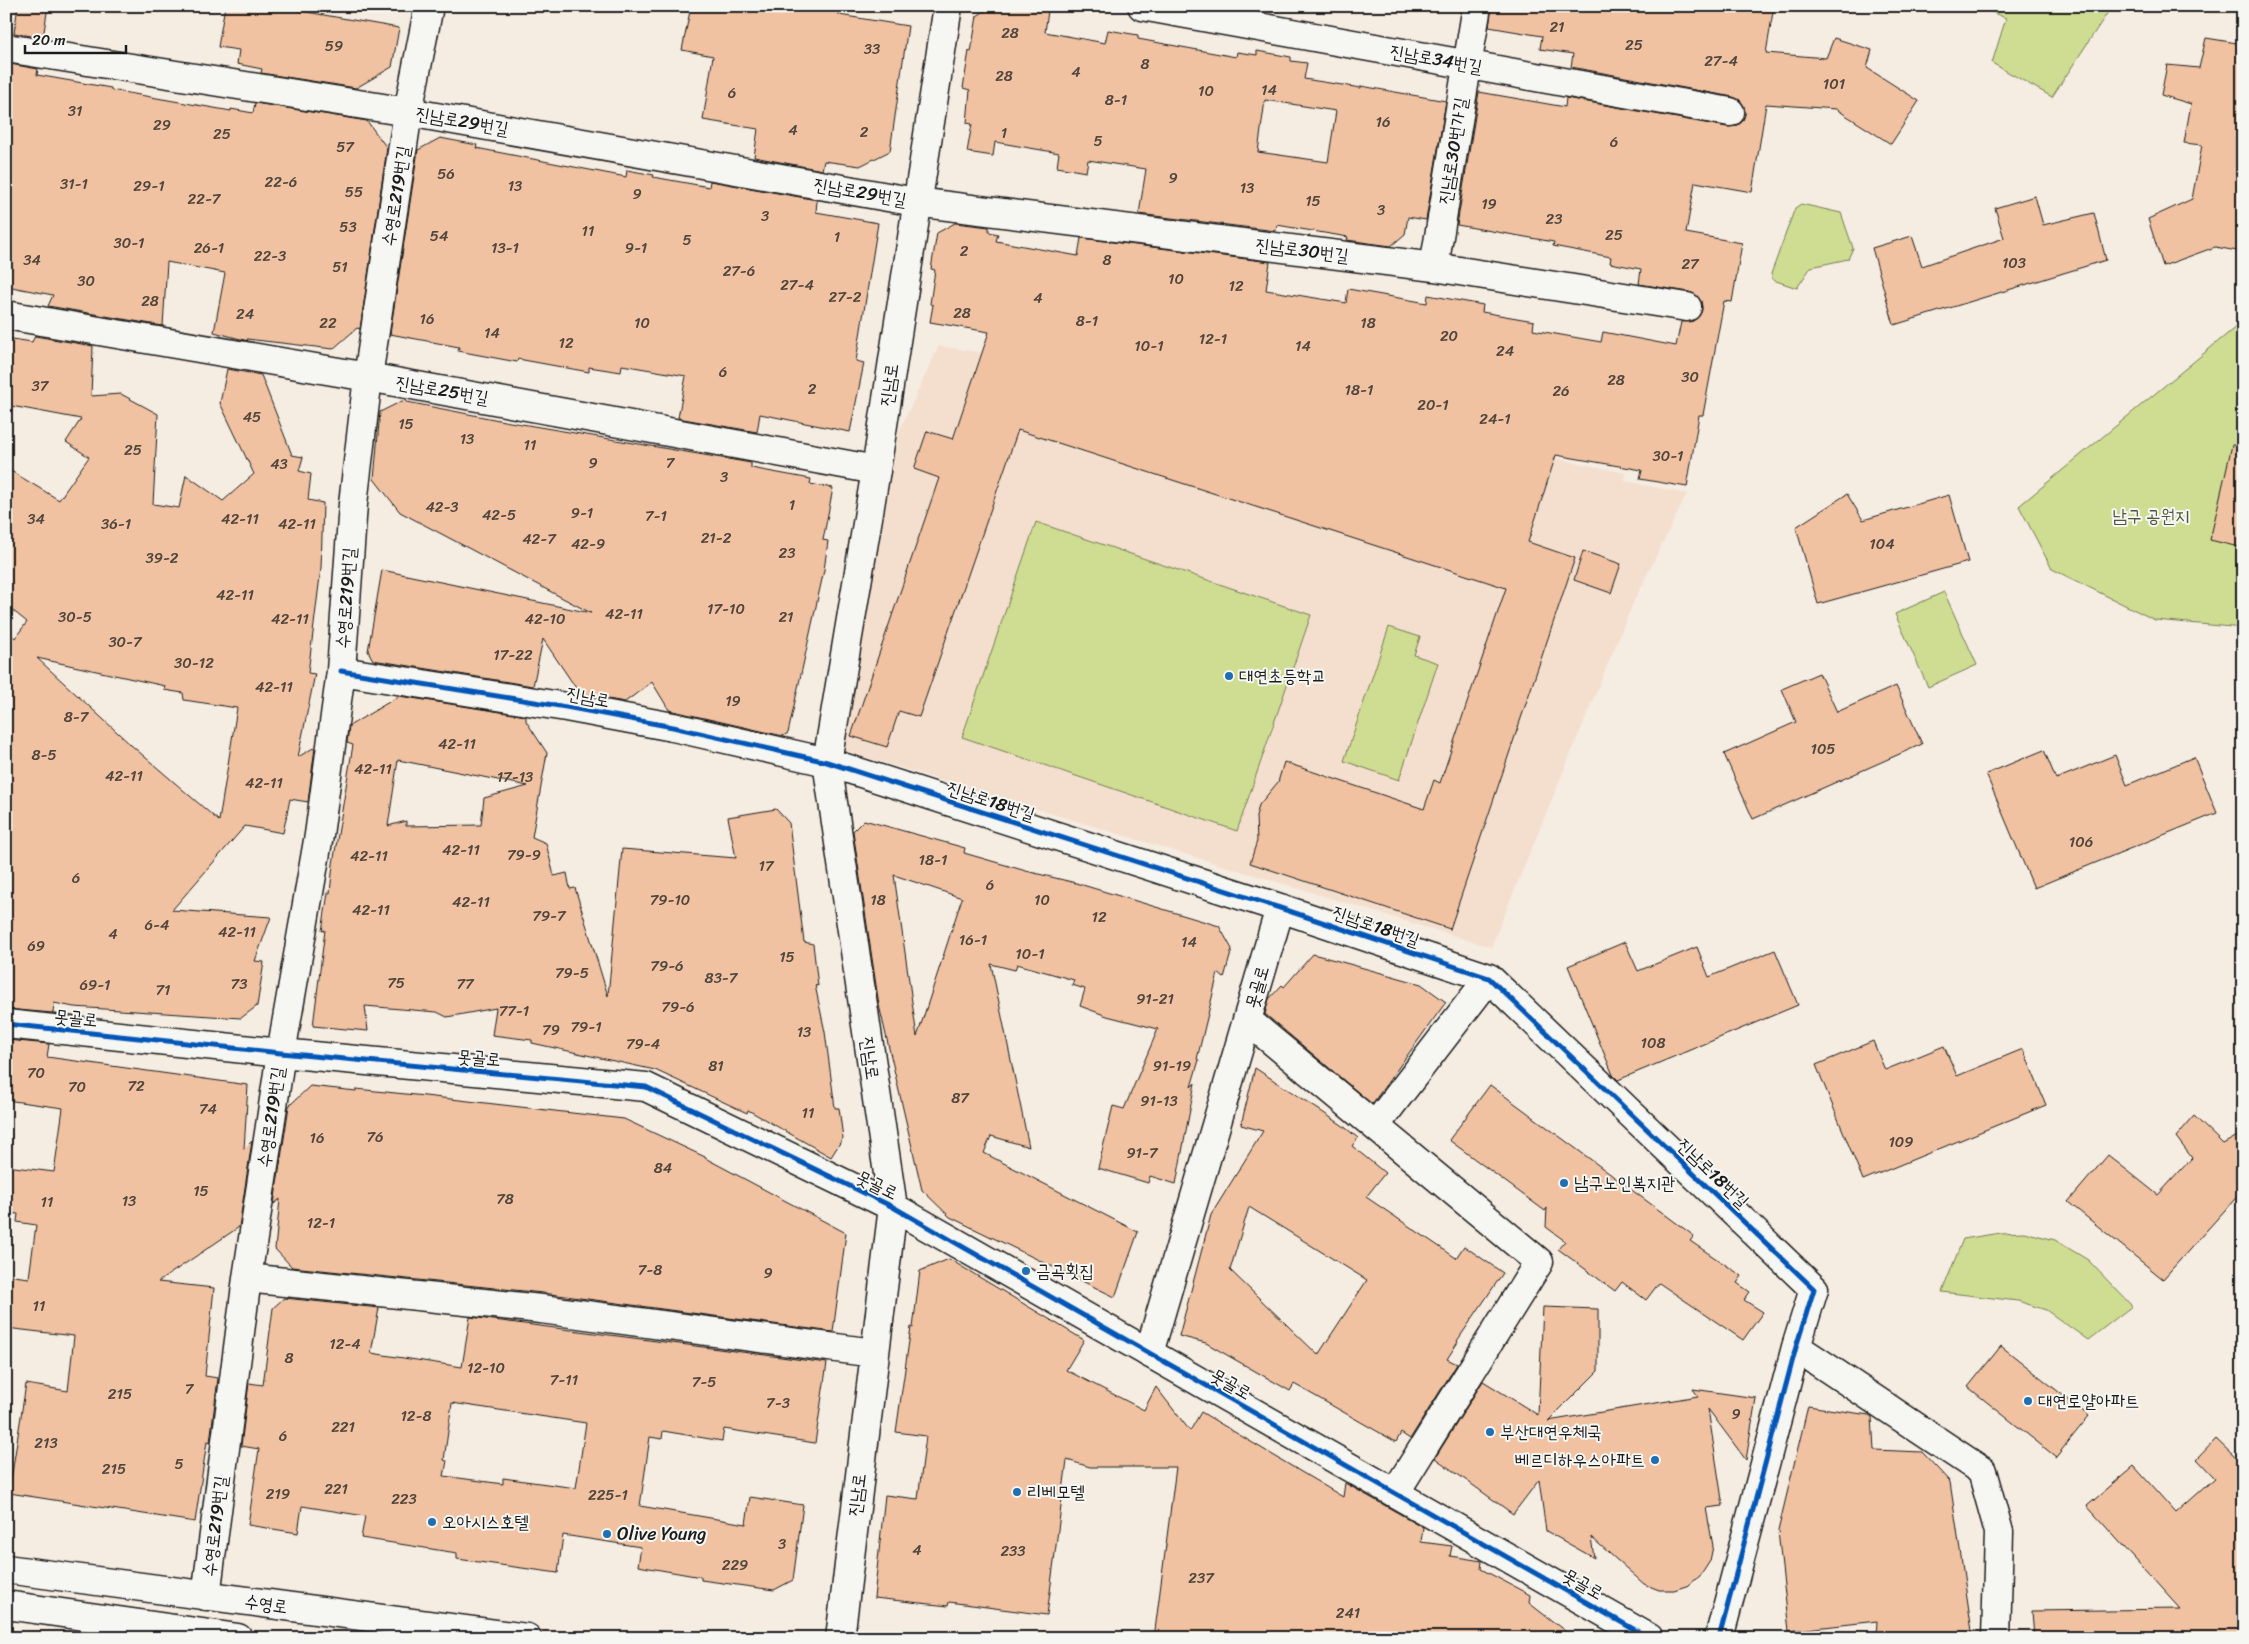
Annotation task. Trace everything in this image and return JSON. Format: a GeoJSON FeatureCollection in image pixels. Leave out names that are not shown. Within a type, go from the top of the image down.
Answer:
{"type":"FeatureCollection","features":[{"type":"Feature","properties":{"kind":"street","name":"수영로219번길"},"geometry":{"type":"LineString","coordinates":[[206,1596],[247,1278],[281,1053],[319,836],[341,672],[353,504],[368,377],[408,112],[429,6]]}},
{"type":"Feature","properties":{"kind":"street","name":"진남로"},"geometry":{"type":"LineString","coordinates":[[840,1638],[893,1207],[827,762],[876,470],[916,202],[948,6]]}},
{"type":"Feature","properties":{"kind":"street","name":"진남로34번길"},"geometry":{"type":"LineString","coordinates":[[1142,6],[1730,112]]}},
{"type":"Feature","properties":{"kind":"street","name":"진남로30번가길"},"geometry":{"type":"LineString","coordinates":[[1434,267],[1477,6]]}},
{"type":"Feature","properties":{"kind":"street","name":"진남로29번길"},"geometry":{"type":"LineString","coordinates":[[6,48],[408,112],[916,202]]}},
{"type":"Feature","properties":{"kind":"street","name":"진남로30번길"},"geometry":{"type":"LineString","coordinates":[[916,202],[1434,267],[1687,308]]}},
{"type":"Feature","properties":{"kind":"street","name":"진남로25번길"},"geometry":{"type":"LineString","coordinates":[[6,315],[368,377],[876,470]]}},
{"type":"Feature","properties":{"kind":"street","name":"진남로"},"geometry":{"type":"LineString","coordinates":[[341,672],[566,707],[673,728],[827,762]]}},
{"type":"Feature","properties":{"kind":"street","name":"진남로18번길"},"geometry":{"type":"LineString","coordinates":[[827,762],[1280,908],[1489,978],[1814,1289],[1796,1347]]}},
{"type":"Feature","properties":{"kind":"street","name":"못골로"},"geometry":{"type":"LineString","coordinates":[[1149,1354],[1280,908]]}},
{"type":"Feature","properties":{"kind":"street"},"geometry":{"type":"LineString","coordinates":[[1375,1126],[1489,978]]}},
{"type":"Feature","properties":{"kind":"street"},"geometry":{"type":"LineString","coordinates":[[1247,1020],[1539,1262],[1395,1493]]}},
{"type":"Feature","properties":{"kind":"street","name":"못골로"},"geometry":{"type":"LineString","coordinates":[[6,1024],[281,1053],[646,1087],[893,1207],[1649,1638]]}},
{"type":"Feature","properties":{"kind":"street"},"geometry":{"type":"LineString","coordinates":[[247,1278],[541,1309],[874,1353]]}},
{"type":"Feature","properties":{"kind":"street"},"geometry":{"type":"LineString","coordinates":[[1719,1638],[1796,1347],[1982,1471],[1999,1532],[1996,1638]]}},
{"type":"Feature","properties":{"kind":"street","name":"수영로"},"geometry":{"type":"LineString","coordinates":[[6,1569],[527,1638]]}},
{"type":"Feature","properties":{"kind":"street"},"geometry":{"type":"LineString","coordinates":[[6,1605],[221,1637]]}},
{"type":"Feature","properties":{"kind":"shaded area","name":"대연초등학교"},"geometry":{"type":"Polygon","coordinates":[[[939,346],[1325,407],[1486,444],[1626,473],[1625,481],[1687,494],[1633,603],[1491,947],[842,750],[899,431],[939,346]]]}},
{"type":"Feature","properties":{"kind":"green space"},"geometry":{"type":"Polygon","coordinates":[[[1976,6],[2112,6],[2052,97],[1992,63],[2006,18],[1976,6]]]}},
{"type":"Feature","properties":{"kind":"green space"},"geometry":{"type":"Polygon","coordinates":[[[1801,204],[1841,213],[1853,248],[1848,259],[1811,267],[1797,288],[1773,280],[1771,274],[1795,208],[1801,204]]]}},
{"type":"Feature","properties":{"kind":"green space","name":"남구 공원지"},"geometry":{"type":"Polygon","coordinates":[[[2243,321],[2243,628],[2155,620],[2052,569],[2019,506],[2243,321]]]}},
{"type":"Feature","properties":{"kind":"green space"},"geometry":{"type":"Polygon","coordinates":[[[1036,522],[1311,615],[1237,831],[962,737],[1036,522]]]}},
{"type":"Feature","properties":{"kind":"green space"},"geometry":{"type":"Polygon","coordinates":[[[1944,592],[1977,665],[1928,687],[1895,614],[1944,592]]]}},
{"type":"Feature","properties":{"kind":"green space"},"geometry":{"type":"Polygon","coordinates":[[[1389,627],[1420,637],[1414,655],[1438,663],[1399,780],[1344,761],[1389,627]]]}},
{"type":"Feature","properties":{"kind":"green space"},"geometry":{"type":"Polygon","coordinates":[[[2024,1232],[2055,1240],[2088,1260],[2132,1306],[2088,1340],[2046,1310],[2018,1301],[1942,1292],[1963,1239],[2000,1233],[2024,1232]]]}},
{"type":"Feature","properties":{"kind":"building"},"geometry":{"type":"Polygon","coordinates":[[[18,6],[48,6],[43,38],[14,33],[18,6]]]}},
{"type":"Feature","properties":{"kind":"building"},"geometry":{"type":"Polygon","coordinates":[[[225,6],[272,6],[399,28],[392,67],[356,88],[261,73],[262,69],[237,64],[239,50],[218,47],[225,6]]]}},
{"type":"Feature","properties":{"kind":"building"},"geometry":{"type":"Polygon","coordinates":[[[691,6],[840,6],[839,15],[908,26],[890,151],[860,166],[824,161],[822,170],[754,157],[758,129],[703,120],[713,56],[682,50],[691,6]]]}},
{"type":"Feature","properties":{"kind":"building"},"geometry":{"type":"Polygon","coordinates":[[[992,6],[1016,6],[1048,11],[1045,32],[1105,43],[1108,30],[1138,35],[1138,39],[1236,57],[1237,52],[1257,55],[1257,51],[1291,57],[1291,61],[1307,63],[1304,79],[1361,88],[1361,86],[1446,101],[1426,220],[1408,217],[1405,234],[1391,246],[1347,240],[1348,237],[1277,225],[1276,231],[1139,214],[1146,169],[1088,160],[1086,172],[1057,167],[1059,153],[995,142],[993,156],[967,152],[972,124],[967,123],[970,90],[963,88],[977,16],[992,6]],[[1265,100],[1258,152],[1328,162],[1336,111],[1265,100]]]}},
{"type":"Feature","properties":{"kind":"building"},"geometry":{"type":"Polygon","coordinates":[[[1492,6],[1774,6],[1766,53],[1826,58],[1834,38],[1872,50],[1867,68],[1919,101],[1891,144],[1836,109],[1766,104],[1752,192],[1695,182],[1686,233],[1742,243],[1732,302],[1724,301],[1703,415],[1699,415],[1687,487],[1640,479],[1642,470],[1556,455],[1528,542],[1575,558],[1450,929],[1250,863],[1257,841],[1256,816],[1259,805],[1278,782],[1284,762],[1424,809],[1434,780],[1440,783],[1506,588],[1018,430],[919,717],[899,711],[887,747],[851,736],[939,478],[914,469],[927,431],[953,439],[989,332],[930,322],[933,305],[930,304],[935,270],[931,269],[937,233],[955,223],[989,227],[989,232],[998,234],[996,241],[1078,256],[1081,238],[1270,262],[1266,290],[1346,303],[1348,289],[1427,303],[1428,295],[1483,305],[1482,312],[1534,321],[1533,330],[1601,342],[1603,332],[1676,346],[1681,322],[1693,321],[1702,310],[1701,301],[1696,295],[1689,292],[1639,284],[1641,269],[1610,263],[1611,257],[1553,246],[1554,242],[1457,225],[1479,92],[1565,107],[1566,98],[1727,127],[1736,126],[1742,122],[1745,114],[1744,106],[1740,100],[1733,97],[1571,67],[1573,54],[1540,49],[1542,36],[1489,27],[1492,6]]]}},
{"type":"Feature","properties":{"kind":"building"},"geometry":{"type":"Polygon","coordinates":[[[2206,38],[2243,44],[2243,252],[2215,247],[2163,266],[2148,219],[2192,199],[2202,145],[2184,143],[2191,104],[2161,95],[2167,65],[2199,68],[2206,38]]]}},
{"type":"Feature","properties":{"kind":"building"},"geometry":{"type":"Polygon","coordinates":[[[10,64],[38,69],[37,75],[231,111],[231,109],[253,113],[255,103],[367,121],[387,148],[360,329],[357,328],[333,349],[247,339],[248,341],[214,332],[225,273],[167,262],[163,326],[48,306],[53,295],[6,286],[6,76],[8,77],[10,64]]]}},
{"type":"Feature","properties":{"kind":"building"},"geometry":{"type":"Polygon","coordinates":[[[440,138],[477,145],[476,148],[626,177],[627,170],[654,175],[653,177],[709,187],[710,181],[817,200],[816,212],[878,223],[856,361],[864,363],[850,432],[760,414],[757,432],[678,418],[686,376],[622,365],[621,372],[589,367],[589,372],[518,359],[517,362],[458,351],[459,347],[390,334],[418,150],[440,138]]]}},
{"type":"Feature","properties":{"kind":"building"},"geometry":{"type":"Polygon","coordinates":[[[2035,196],[2043,225],[2094,213],[2106,260],[1894,325],[1872,248],[1912,236],[1922,266],[2004,238],[1995,208],[2035,196]]]}},
{"type":"Feature","properties":{"kind":"building"},"geometry":{"type":"Polygon","coordinates":[[[35,336],[93,346],[91,396],[121,394],[158,414],[153,504],[179,508],[186,475],[223,501],[254,474],[220,403],[227,369],[261,375],[292,455],[303,457],[299,471],[311,474],[308,500],[323,503],[321,568],[308,673],[315,674],[298,757],[315,747],[308,802],[290,799],[283,833],[245,826],[172,910],[271,917],[255,961],[264,962],[257,1006],[241,1018],[74,1007],[54,1003],[53,1013],[6,1009],[6,630],[15,638],[27,622],[6,605],[6,468],[59,500],[89,457],[66,442],[81,419],[6,405],[6,338],[32,342],[35,336]],[[37,658],[131,745],[219,821],[237,708],[184,700],[183,693],[164,690],[165,686],[37,658]]]}},
{"type":"Feature","properties":{"kind":"building"},"geometry":{"type":"Polygon","coordinates":[[[402,401],[504,421],[751,463],[751,468],[811,479],[810,484],[833,488],[823,540],[828,541],[824,570],[788,733],[783,736],[669,710],[652,682],[625,702],[580,694],[543,639],[533,686],[373,660],[368,651],[382,570],[591,613],[400,512],[374,479],[380,412],[402,401]]]}},
{"type":"Feature","properties":{"kind":"building"},"geometry":{"type":"Polygon","coordinates":[[[2232,445],[2243,446],[2243,548],[2210,540],[2232,445]]]}},
{"type":"Feature","properties":{"kind":"building"},"geometry":{"type":"Polygon","coordinates":[[[1847,494],[1863,520],[1949,495],[1968,562],[1818,604],[1796,527],[1847,494]]]}},
{"type":"Feature","properties":{"kind":"building"},"geometry":{"type":"Polygon","coordinates":[[[1583,551],[1621,564],[1611,593],[1574,580],[1583,551]]]}},
{"type":"Feature","properties":{"kind":"building"},"geometry":{"type":"Polygon","coordinates":[[[1819,673],[1837,712],[1896,686],[1922,744],[1753,819],[1724,754],[1796,722],[1782,689],[1819,673]]]}},
{"type":"Feature","properties":{"kind":"building"},"geometry":{"type":"Polygon","coordinates":[[[399,696],[526,716],[526,721],[547,753],[532,837],[546,843],[554,876],[567,873],[570,889],[575,888],[608,996],[622,849],[736,858],[728,817],[776,809],[789,823],[804,942],[813,944],[818,986],[815,985],[825,1032],[835,1108],[839,1108],[843,1138],[831,1157],[748,1110],[747,1113],[655,1070],[532,1043],[532,1040],[492,1035],[496,1008],[447,1017],[437,1012],[365,1006],[368,1031],[313,1026],[325,930],[322,931],[328,893],[330,893],[353,745],[347,743],[349,726],[399,696]],[[398,760],[388,826],[406,821],[406,826],[481,825],[484,798],[528,786],[398,760]]]}},
{"type":"Feature","properties":{"kind":"building"},"geometry":{"type":"Polygon","coordinates":[[[2044,750],[2056,779],[2115,755],[2127,785],[2194,757],[2217,813],[2034,888],[1986,774],[2044,750]]]}},
{"type":"Feature","properties":{"kind":"building"},"geometry":{"type":"Polygon","coordinates":[[[864,820],[965,848],[964,853],[1076,883],[1219,926],[1232,949],[1224,978],[1218,973],[1197,1059],[1199,1060],[1191,1087],[1195,1083],[1176,1184],[1150,1176],[1148,1183],[1098,1168],[1113,1106],[1124,1109],[1158,1029],[1107,1016],[1080,1006],[1085,989],[1072,985],[1074,980],[1017,964],[1015,970],[991,964],[1029,1147],[991,1136],[984,1153],[1138,1232],[1115,1297],[950,1217],[922,1190],[879,1005],[853,831],[864,820]],[[894,875],[917,1037],[962,898],[894,875]]]}},
{"type":"Feature","properties":{"kind":"building"},"geometry":{"type":"Polygon","coordinates":[[[1625,942],[1638,971],[1697,947],[1709,977],[1775,950],[1798,1005],[1618,1080],[1613,1075],[1568,966],[1625,942]]]}},
{"type":"Feature","properties":{"kind":"building"},"geometry":{"type":"Polygon","coordinates":[[[1313,954],[1421,984],[1446,1002],[1372,1104],[1265,1014],[1269,999],[1282,985],[1284,987],[1313,954]]]}},
{"type":"Feature","properties":{"kind":"building"},"geometry":{"type":"Polygon","coordinates":[[[6,1040],[49,1044],[47,1057],[248,1085],[244,1149],[252,1141],[239,1227],[158,1282],[214,1288],[205,1376],[218,1378],[210,1442],[207,1441],[195,1522],[9,1493],[26,1384],[68,1391],[74,1336],[6,1328],[6,1275],[29,1278],[36,1225],[17,1222],[18,1214],[6,1213],[6,1166],[54,1172],[63,1108],[6,1100],[6,1040]]]}},
{"type":"Feature","properties":{"kind":"building"},"geometry":{"type":"Polygon","coordinates":[[[1873,1041],[1885,1070],[1944,1046],[1957,1076],[2023,1049],[2046,1105],[1863,1180],[1816,1065],[1873,1041]]]}},
{"type":"Feature","properties":{"kind":"building"},"geometry":{"type":"Polygon","coordinates":[[[1255,1068],[1342,1125],[1358,1138],[1352,1146],[1385,1173],[1366,1197],[1456,1258],[1464,1246],[1503,1273],[1457,1341],[1447,1359],[1457,1364],[1410,1439],[1401,1433],[1396,1442],[1294,1384],[1290,1391],[1206,1343],[1179,1336],[1211,1215],[1263,1131],[1241,1125],[1255,1068]],[[1249,1207],[1230,1270],[1318,1355],[1367,1280],[1249,1207]]]}},
{"type":"Feature","properties":{"kind":"building","name":"남구노인복지관"},"geometry":{"type":"Polygon","coordinates":[[[1490,1085],[1694,1236],[1690,1241],[1742,1276],[1737,1283],[1750,1292],[1744,1300],[1763,1312],[1743,1340],[1659,1283],[1646,1300],[1622,1282],[1615,1291],[1558,1249],[1565,1241],[1546,1227],[1547,1208],[1545,1211],[1449,1140],[1490,1085]]]}},
{"type":"Feature","properties":{"kind":"building"},"geometry":{"type":"Polygon","coordinates":[[[310,1086],[425,1096],[624,1119],[705,1157],[846,1233],[833,1332],[543,1293],[292,1267],[275,1249],[280,1199],[274,1204],[289,1106],[310,1086]]]}},
{"type":"Feature","properties":{"kind":"building"},"geometry":{"type":"Polygon","coordinates":[[[2194,1116],[2223,1144],[2243,1133],[2243,1190],[2163,1279],[2068,1202],[2108,1155],[2158,1195],[2192,1158],[2176,1137],[2194,1116]]]}},
{"type":"Feature","properties":{"kind":"building"},"geometry":{"type":"Polygon","coordinates":[[[949,1259],[1084,1340],[1066,1370],[1144,1410],[1156,1387],[1190,1431],[1201,1412],[1343,1497],[1345,1483],[1423,1527],[1421,1542],[1452,1546],[1450,1556],[1482,1561],[1481,1569],[1530,1595],[1529,1603],[1574,1638],[1154,1638],[1176,1467],[1090,1467],[1067,1460],[1047,1615],[949,1602],[948,1606],[874,1598],[885,1495],[918,1499],[926,1436],[896,1432],[920,1271],[949,1259]]]}},
{"type":"Feature","properties":{"kind":"building"},"geometry":{"type":"Polygon","coordinates":[[[284,1298],[379,1308],[371,1353],[462,1367],[470,1317],[827,1363],[815,1443],[724,1429],[722,1441],[663,1431],[662,1439],[650,1437],[640,1506],[746,1524],[750,1497],[803,1505],[793,1580],[774,1590],[701,1580],[701,1577],[638,1566],[641,1547],[563,1535],[558,1573],[457,1559],[457,1553],[361,1538],[365,1516],[302,1506],[298,1533],[248,1525],[259,1449],[241,1446],[249,1383],[263,1385],[273,1308],[284,1298]],[[452,1403],[444,1460],[447,1461],[444,1476],[503,1484],[503,1478],[576,1488],[586,1423],[452,1403]]]}},
{"type":"Feature","properties":{"kind":"building"},"geometry":{"type":"Polygon","coordinates":[[[1543,1307],[1598,1309],[1598,1371],[1548,1421],[1698,1396],[1693,1389],[1756,1398],[1746,1460],[1708,1409],[1723,1506],[1706,1508],[1713,1546],[1710,1561],[1701,1575],[1689,1585],[1674,1590],[1659,1590],[1644,1584],[1591,1537],[1594,1558],[1546,1531],[1539,1480],[1513,1514],[1435,1458],[1483,1381],[1538,1415],[1543,1307]]]}},
{"type":"Feature","properties":{"kind":"building","name":"대연로얄아파트"},"geometry":{"type":"Polygon","coordinates":[[[2001,1346],[2089,1416],[2056,1457],[1968,1387],[2001,1346]]]}},
{"type":"Feature","properties":{"kind":"building"},"geometry":{"type":"Polygon","coordinates":[[[1808,1406],[1869,1415],[1872,1417],[1874,1450],[1922,1452],[1950,1482],[1973,1638],[1876,1638],[1877,1621],[1789,1631],[1778,1531],[1808,1406]]]}},
{"type":"Feature","properties":{"kind":"building"},"geometry":{"type":"Polygon","coordinates":[[[2216,1439],[2237,1459],[2243,1453],[2243,1638],[2034,1638],[2032,1611],[2180,1609],[2087,1506],[2134,1466],[2176,1513],[2215,1478],[2197,1459],[2216,1439]]]}},
{"type":"Feature","properties":{"kind":"cycle path"},"geometry":{"type":"LineString","coordinates":[[341,671],[566,707],[673,727],[827,762],[1280,908],[1489,978],[1814,1289],[1796,1347],[1719,1638]]}},
{"type":"Feature","properties":{"kind":"cycle path"},"geometry":{"type":"LineString","coordinates":[[6,1024],[281,1053],[646,1087],[893,1207],[1649,1638]]}},
{"type":"Feature","properties":{"kind":"place","name":"대연초등학교"},"geometry":{"type":"Point","coordinates":[1229,676]}},
{"type":"Feature","properties":{"kind":"place","name":"남구노인복지관"},"geometry":{"type":"Point","coordinates":[1564,1183]}},
{"type":"Feature","properties":{"kind":"place","name":"금곡횟집"},"geometry":{"type":"Point","coordinates":[1026,1271]}},
{"type":"Feature","properties":{"kind":"place","name":"대연로얄아파트"},"geometry":{"type":"Point","coordinates":[2028,1401]}},
{"type":"Feature","properties":{"kind":"place","name":"부산대연우체국"},"geometry":{"type":"Point","coordinates":[1490,1432]}},
{"type":"Feature","properties":{"kind":"place","name":"베르디하우스아파트"},"geometry":{"type":"Point","coordinates":[1655,1460]}},
{"type":"Feature","properties":{"kind":"place","name":"리베모텔"},"geometry":{"type":"Point","coordinates":[1017,1492]}},
{"type":"Feature","properties":{"kind":"place","name":"오아시스호텔"},"geometry":{"type":"Point","coordinates":[432,1522]}},
{"type":"Feature","properties":{"kind":"place","name":"Olive Young"},"geometry":{"type":"Point","coordinates":[607,1534]}}]}
